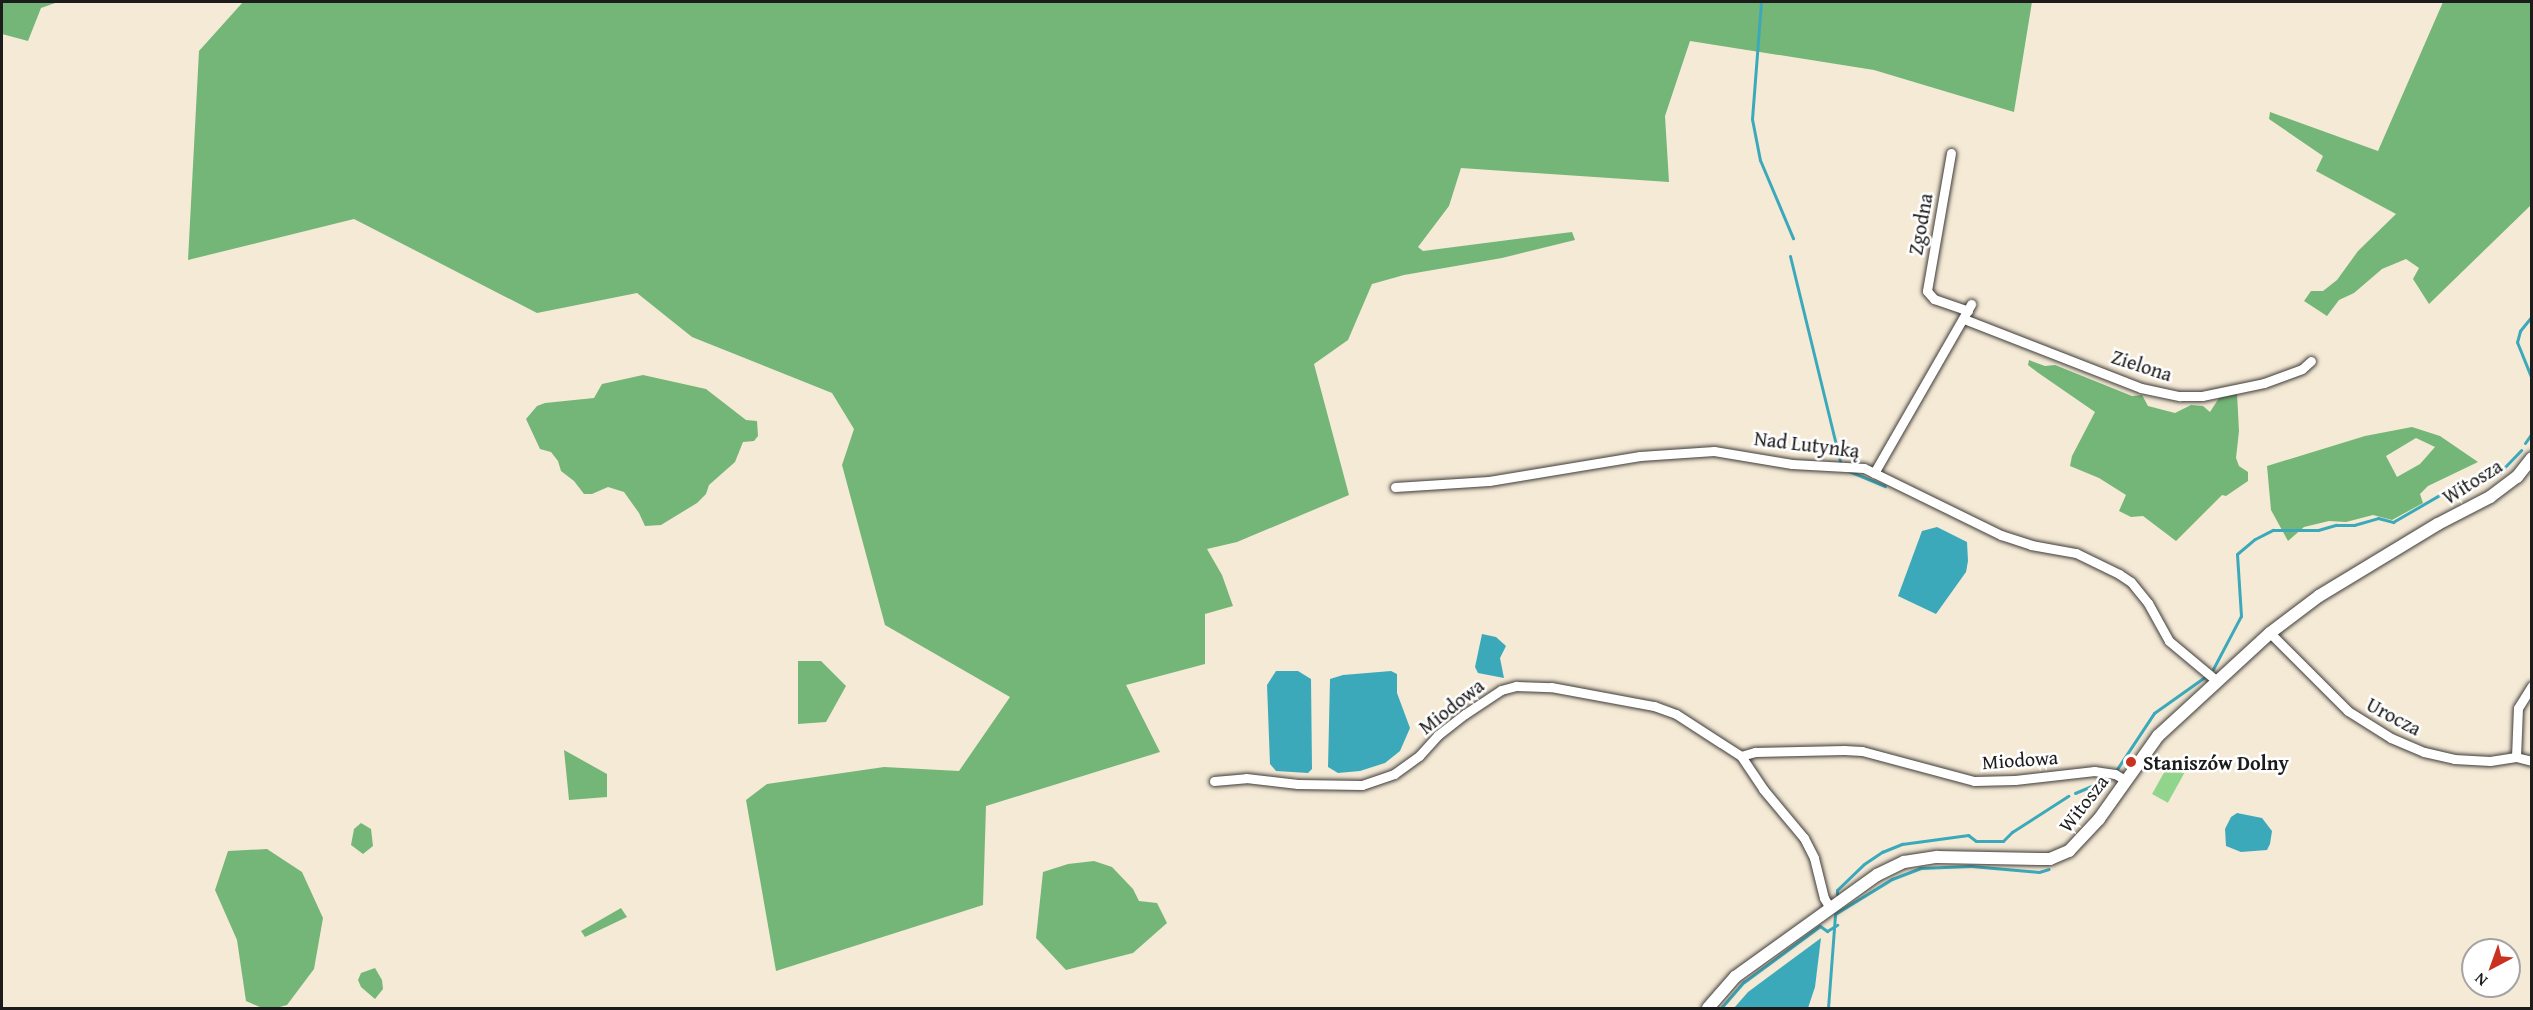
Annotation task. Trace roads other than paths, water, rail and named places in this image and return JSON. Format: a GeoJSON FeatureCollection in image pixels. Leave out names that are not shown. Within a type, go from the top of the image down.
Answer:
{"type":"FeatureCollection","features":[{"type":"Feature","properties":{"kind":"street","name":"Zgodna"},"geometry":{"type":"LineString","coordinates":[[1934,299],[1927,291],[1951,153]]}},
{"type":"Feature","properties":{"kind":"street","name":"Zielona"},"geometry":{"type":"LineString","coordinates":[[1934,299],[1967,311],[2141,388],[2180,396],[2202,396],[2264,383],[2302,369],[2311,361]]}},
{"type":"Feature","properties":{"kind":"street"},"geometry":{"type":"LineString","coordinates":[[1874,473],[1967,311]]}},
{"type":"Feature","properties":{"kind":"street","name":"Nad Lutynką"},"geometry":{"type":"LineString","coordinates":[[1395,487],[1489,481],[1640,456],[1714,451],[1792,464],[1851,465],[1874,473],[2001,535],[2031,545],[2076,553],[2119,574],[2131,582],[2148,603],[2169,641],[2217,681]]}},
{"type":"Feature","properties":{"kind":"street","name":"Witosza"},"geometry":{"type":"LineString","coordinates":[[1708,1008],[1735,977],[1877,875],[1904,862],[1936,857],[2039,860],[2050,859],[2069,851],[2099,819],[2158,736],[2270,633],[2319,596],[2438,524],[2490,497],[2517,477],[2532,458]]}},
{"type":"Feature","properties":{"kind":"street","name":"Urocza"},"geometry":{"type":"LineString","coordinates":[[2270,633],[2348,711],[2391,738],[2424,752],[2454,759],[2490,761],[2516,757],[2532,761]]}},
{"type":"Feature","properties":{"kind":"street","name":"Miodowa"},"geometry":{"type":"LineString","coordinates":[[1214,781],[1246,778],[1298,784],[1362,785],[1402,768],[1419,756],[1438,735],[1491,695],[1516,686],[1534,685],[1664,709],[1676,714],[1741,756],[1763,789],[1803,838],[1814,858],[1824,898],[1830,908]]}},
{"type":"Feature","properties":{"kind":"street"},"geometry":{"type":"LineString","coordinates":[[2516,757],[2518,708],[2532,686]]}},
{"type":"Feature","properties":{"kind":"street","name":"Miodowa"},"geometry":{"type":"LineString","coordinates":[[1741,756],[1755,752],[1862,751],[1974,781],[2016,780],[2094,771],[2115,774],[2125,780]]}},
{"type":"Feature","properties":{"kind":"water"},"geometry":{"type":"Polygon","coordinates":[[[1937,527],[1967,542],[1968,561],[1966,572],[1936,614],[1898,596],[1922,531],[1937,527]]]}},
{"type":"Feature","properties":{"kind":"water"},"geometry":{"type":"Polygon","coordinates":[[[1482,634],[1496,637],[1506,646],[1500,658],[1504,678],[1478,673],[1475,667],[1482,634]]]}},
{"type":"Feature","properties":{"kind":"water"},"geometry":{"type":"Polygon","coordinates":[[[1276,671],[1298,671],[1311,679],[1312,769],[1308,773],[1276,771],[1270,764],[1267,685],[1276,671]]]}},
{"type":"Feature","properties":{"kind":"water"},"geometry":{"type":"Polygon","coordinates":[[[1391,671],[1397,674],[1397,693],[1410,728],[1400,751],[1385,763],[1360,771],[1338,773],[1328,767],[1330,679],[1343,675],[1391,671]]]}},
{"type":"Feature","properties":{"kind":"water"},"geometry":{"type":"Polygon","coordinates":[[[2237,813],[2262,818],[2272,831],[2267,850],[2241,852],[2226,846],[2225,829],[2231,817],[2237,813]]]}},
{"type":"Feature","properties":{"kind":"water"},"geometry":{"type":"Polygon","coordinates":[[[1821,938],[1815,987],[1808,1008],[1734,1008],[1748,992],[1821,938]]]}},
{"type":"Feature","properties":{"kind":"waterway"},"geometry":{"type":"LineString","coordinates":[[1761,2],[1752,119],[1760,160],[1793,238]]}},
{"type":"Feature","properties":{"kind":"waterway"},"geometry":{"type":"LineString","coordinates":[[1790,256],[1840,461]]}},
{"type":"Feature","properties":{"kind":"waterway"},"geometry":{"type":"LineString","coordinates":[[2532,316],[2520,331],[2517,342],[2532,379]]}},
{"type":"Feature","properties":{"kind":"waterway"},"geometry":{"type":"LineString","coordinates":[[2525,443],[2532,433]]}},
{"type":"Feature","properties":{"kind":"waterway"},"geometry":{"type":"LineString","coordinates":[[2213,669],[2241,616],[2237,554],[2255,539],[2273,530],[2318,530],[2336,525],[2354,525],[2378,518],[2393,522],[2450,489],[2499,473],[2521,450]]}},
{"type":"Feature","properties":{"kind":"waterway"},"geometry":{"type":"LineString","coordinates":[[1849,471],[1885,486]]}},
{"type":"Feature","properties":{"kind":"waterway"},"geometry":{"type":"LineString","coordinates":[[2117,769],[2154,713],[2206,676]]}},
{"type":"Feature","properties":{"kind":"waterway"},"geometry":{"type":"LineString","coordinates":[[2075,793],[2110,778]]}},
{"type":"Feature","properties":{"kind":"waterway"},"geometry":{"type":"LineString","coordinates":[[1837,894],[1837,890],[1864,864],[1882,852],[1902,844],[1968,835],[1976,841],[2003,841],[2012,832],[2068,796]]}},
{"type":"Feature","properties":{"kind":"waterway"},"geometry":{"type":"LineString","coordinates":[[1828,1008],[1835,914],[1892,879],[1920,868],[1971,866],[2039,872],[2049,869]]}},
{"type":"Feature","properties":{"kind":"waterway"},"geometry":{"type":"LineString","coordinates":[[1721,1008],[1744,982],[1820,926],[1827,931],[1837,925]]}},
{"type":"Feature","properties":{"kind":"place","name":"Staniszów Dolny"},"geometry":{"type":"Point","coordinates":[2131,762]}}]}
